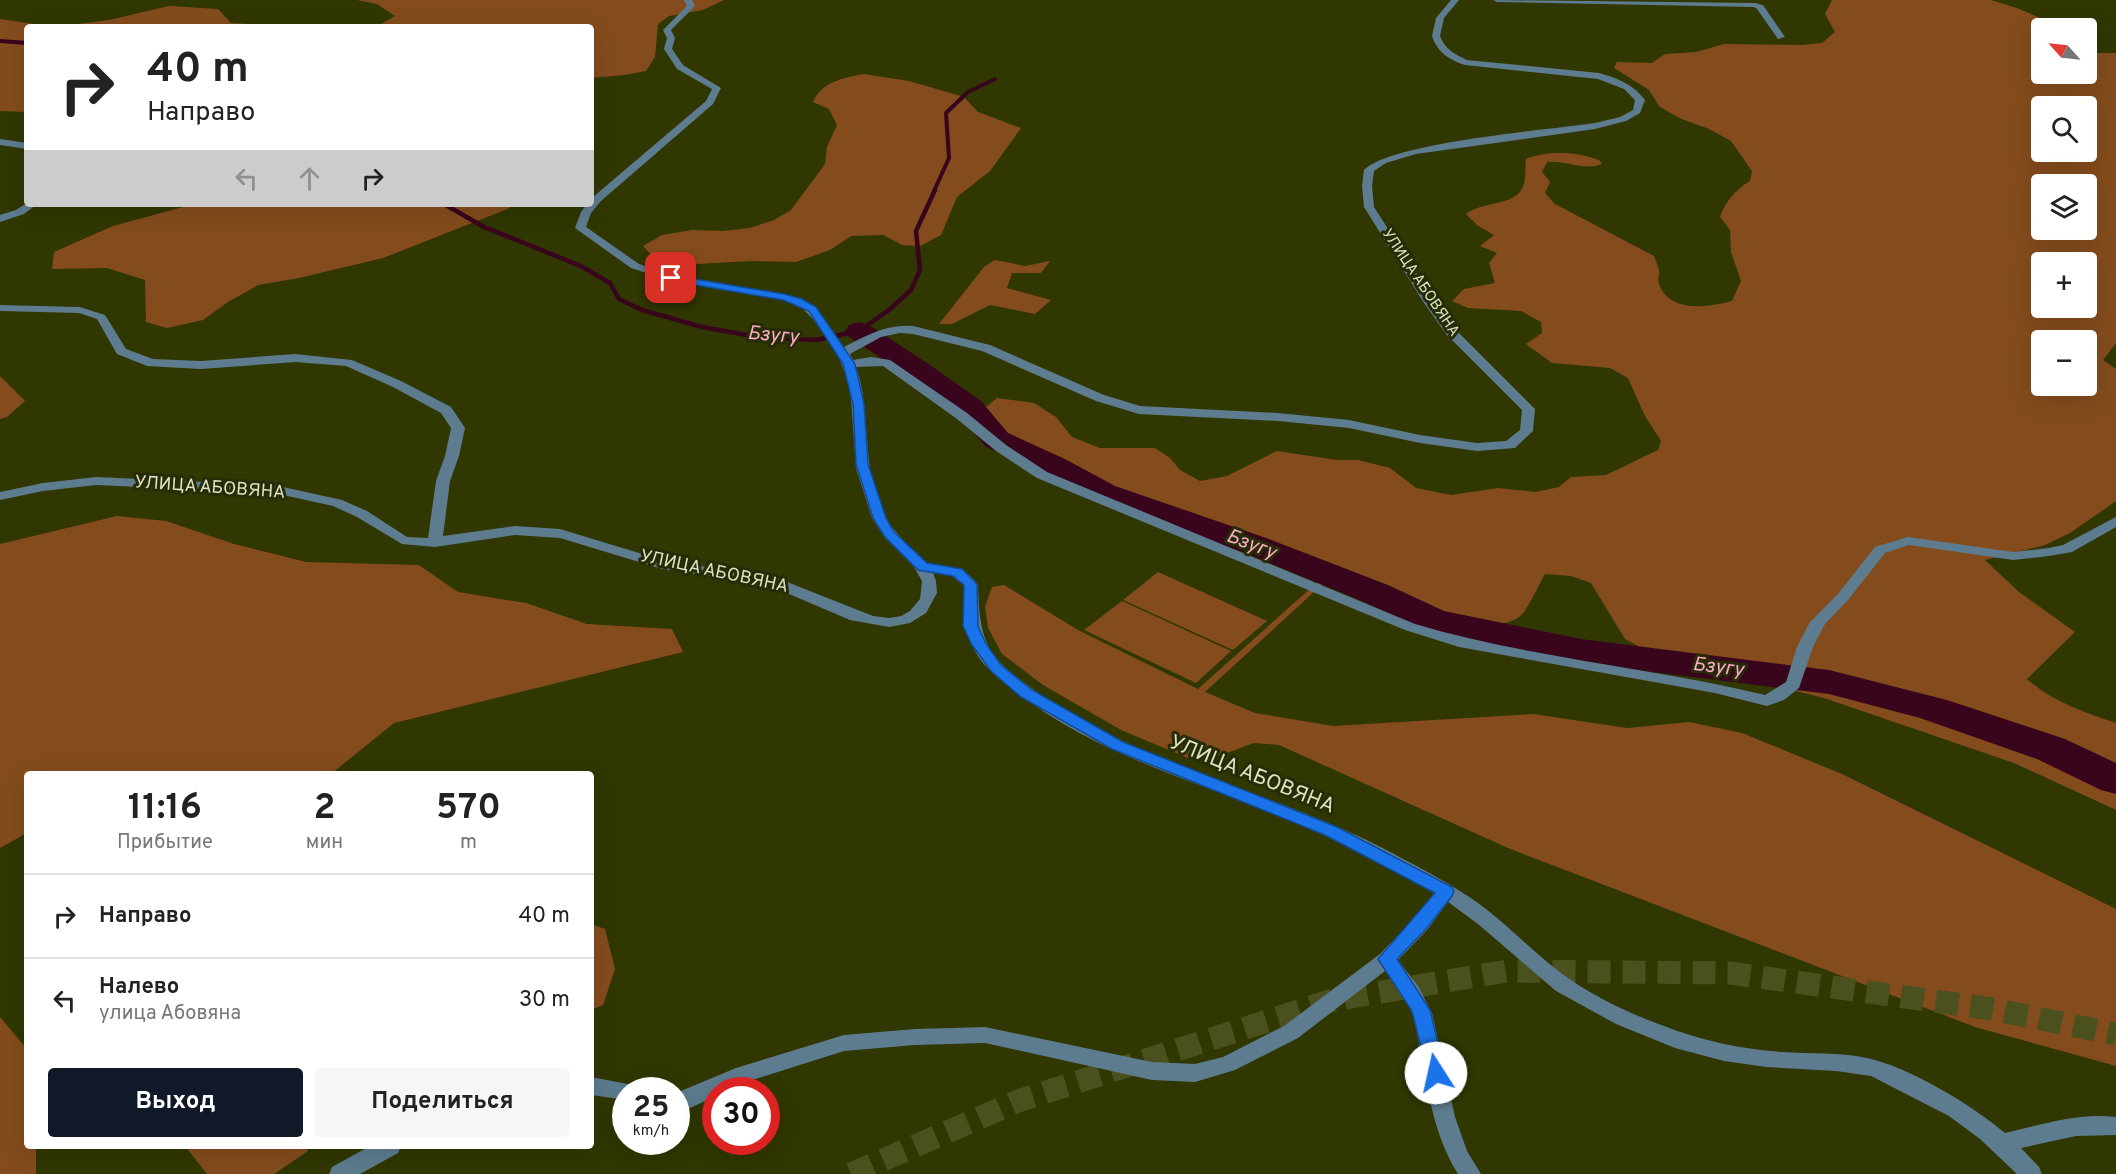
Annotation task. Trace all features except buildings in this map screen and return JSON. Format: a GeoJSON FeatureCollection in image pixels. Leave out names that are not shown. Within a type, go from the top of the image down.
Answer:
{"type":"FeatureCollection","features":[{"type":"Feature","properties":{"kind":"street"},"geometry":{"type":"LineString","coordinates":[[594,203],[705,106],[717,88],[680,67],[668,49],[671,38],[666,30],[691,6],[688,0]]}},
{"type":"Feature","properties":{"kind":"street","name":"УЛИЦА АБОВЯНА"},"geometry":{"type":"LineString","coordinates":[[842,353],[877,334],[900,329],[913,330],[986,348],[1100,398],[1139,410],[1290,418],[1348,424],[1420,439],[1478,447],[1510,445],[1526,431],[1529,409],[1450,331],[1430,303],[1369,207],[1367,186],[1370,170],[1383,161],[1415,151],[1605,124],[1623,119],[1637,111],[1640,100],[1634,92],[1619,82],[1599,76],[1465,62],[1445,53],[1437,43],[1435,31],[1439,19],[1455,0]]}},
{"type":"Feature","properties":{"kind":"street"},"geometry":{"type":"LineString","coordinates":[[1497,0],[1755,5],[1760,7],[1781,37]]}},
{"type":"Feature","properties":{"kind":"street"},"geometry":{"type":"LineString","coordinates":[[0,142],[24,146]]}},
{"type":"Feature","properties":{"kind":"street"},"geometry":{"type":"LineString","coordinates":[[0,219],[28,207]]}},
{"type":"Feature","properties":{"kind":"street"},"geometry":{"type":"LineString","coordinates":[[590,207],[580,228],[635,266],[662,275],[798,301],[813,309],[842,353],[858,404],[862,464],[879,518],[889,534],[922,567]]}},
{"type":"Feature","properties":{"kind":"street"},"geometry":{"type":"LineString","coordinates":[[0,308],[80,310],[101,317],[121,351],[151,363],[201,365],[295,358],[348,363],[397,384],[446,410],[458,428],[452,456],[443,481],[435,543]]}},
{"type":"Feature","properties":{"kind":"street"},"geometry":{"type":"LineString","coordinates":[[842,353],[886,363],[962,416],[1001,448],[1042,475],[1410,627],[1459,642],[1716,688],[1767,701],[1778,696],[1793,684],[1818,622],[1843,597],[1880,550],[1908,541],[2013,556],[2049,552],[2067,549],[2116,520]]}},
{"type":"Feature","properties":{"kind":"street","name":"УЛИЦА АБОВЯНА"},"geometry":{"type":"LineString","coordinates":[[0,496],[43,487],[96,481],[274,489],[337,503],[362,514],[402,540],[435,543],[528,530],[556,532],[582,537],[646,561],[680,568],[752,576],[791,586],[844,611],[875,622],[896,622],[917,614],[929,593],[929,582],[922,567]]}},
{"type":"Feature","properties":{"kind":"street","name":"УЛИЦА АБОВЯНА"},"geometry":{"type":"LineString","coordinates":[[922,567],[957,572],[971,585],[970,626],[979,645],[996,668],[1026,693],[1117,745],[1331,831],[1446,891],[1487,919],[1552,976],[1579,996],[1669,1037],[1726,1054],[1872,1068],[1918,1088],[1967,1115],[2003,1143],[2031,1174]]}},
{"type":"Feature","properties":{"kind":"street"},"geometry":{"type":"LineString","coordinates":[[690,1098],[743,1074],[844,1043],[915,1037],[985,1035],[1152,1071],[1195,1073],[1228,1064],[1291,1032],[1387,959],[1420,924],[1446,891]]}},
{"type":"Feature","properties":{"kind":"street"},"geometry":{"type":"LineString","coordinates":[[1387,959],[1421,1010],[1432,1050],[1439,1096],[1459,1160],[1470,1174]]}},
{"type":"Feature","properties":{"kind":"street"},"geometry":{"type":"LineString","coordinates":[[594,1086],[612,1089]]}},
{"type":"Feature","properties":{"kind":"street"},"geometry":{"type":"LineString","coordinates":[[2003,1143],[2090,1125],[2116,1126]]}},
{"type":"Feature","properties":{"kind":"street"},"geometry":{"type":"LineString","coordinates":[[340,1174],[385,1149]]}},
{"type":"Feature","properties":{"kind":"shaded area"},"geometry":{"type":"Polygon","coordinates":[[[357,0],[724,0],[703,10],[669,16],[658,24],[655,57],[646,71],[594,78],[594,24],[381,24],[395,16],[377,4],[357,0]]]}},
{"type":"Feature","properties":{"kind":"shaded area"},"geometry":{"type":"Polygon","coordinates":[[[1832,0],[1991,0],[2040,18],[2031,18],[2031,84],[2097,84],[2097,53],[2116,53],[2116,343],[2103,360],[2116,369],[2116,501],[2070,533],[2045,545],[1985,560],[2019,592],[2075,632],[2027,679],[2058,700],[2116,723],[2116,810],[2014,763],[1824,698],[1657,656],[1625,639],[1591,583],[1571,576],[1545,574],[1529,604],[1519,617],[1501,624],[1478,625],[1424,614],[1327,580],[1205,692],[1255,713],[1333,726],[1533,714],[1627,728],[1689,722],[1742,733],[1842,774],[2116,909],[2116,1066],[1975,1027],[1508,848],[1279,745],[1254,743],[1219,756],[1188,758],[1121,730],[1043,685],[1002,654],[988,628],[985,606],[992,587],[1004,585],[1078,630],[1198,689],[1322,578],[1199,530],[1135,510],[1057,477],[1002,445],[974,417],[997,398],[1034,403],[1056,417],[1072,437],[1100,448],[1155,448],[1170,458],[1180,470],[1200,481],[1227,476],[1277,451],[1337,460],[1358,460],[1390,468],[1416,488],[1451,495],[1498,488],[1536,492],[1559,487],[1571,477],[1606,475],[1658,450],[1661,441],[1645,416],[1628,378],[1610,368],[1552,363],[1526,344],[1542,333],[1541,322],[1521,311],[1468,308],[1452,301],[1464,289],[1495,283],[1489,263],[1497,253],[1480,246],[1494,235],[1477,225],[1466,214],[1515,197],[1525,181],[1526,159],[1544,154],[1562,153],[1599,160],[1602,164],[1595,166],[1547,162],[1542,172],[1550,182],[1545,193],[1555,204],[1654,256],[1659,270],[1659,284],[1664,294],[1672,300],[1691,306],[1732,301],[1741,281],[1731,252],[1730,230],[1720,217],[1732,196],[1750,181],[1752,171],[1731,141],[1709,129],[1679,118],[1659,106],[1649,90],[1614,68],[1617,62],[1652,63],[1665,54],[1696,52],[1724,44],[1822,43],[1835,32],[1825,14],[1832,0]]]}},
{"type":"Feature","properties":{"kind":"shaded area"},"geometry":{"type":"Polygon","coordinates":[[[169,6],[218,9],[231,23],[249,24],[78,24],[109,20],[169,6]]]}},
{"type":"Feature","properties":{"kind":"shaded area"},"geometry":{"type":"Polygon","coordinates":[[[0,19],[34,24],[24,24],[24,112],[0,111],[0,19]]]}},
{"type":"Feature","properties":{"kind":"shaded area"},"geometry":{"type":"Polygon","coordinates":[[[864,74],[909,81],[964,97],[978,112],[1021,128],[990,171],[957,197],[941,235],[920,246],[902,245],[883,235],[851,236],[830,250],[796,262],[752,261],[678,265],[655,259],[643,246],[662,235],[692,230],[723,231],[750,228],[774,220],[791,210],[825,164],[827,147],[837,125],[829,109],[813,102],[822,89],[828,85],[841,79],[864,74]]]}},
{"type":"Feature","properties":{"kind":"shaded area"},"geometry":{"type":"Polygon","coordinates":[[[183,207],[510,208],[383,258],[299,278],[258,285],[203,320],[167,328],[146,322],[145,280],[107,268],[52,269],[54,252],[113,226],[183,207]]]}},
{"type":"Feature","properties":{"kind":"shaded area"},"geometry":{"type":"Polygon","coordinates":[[[995,260],[1025,266],[1050,261],[1041,273],[1012,273],[1007,288],[1051,300],[1035,314],[990,305],[952,324],[939,324],[984,267],[995,260]]]}},
{"type":"Feature","properties":{"kind":"shaded area"},"geometry":{"type":"Polygon","coordinates":[[[0,376],[25,401],[7,417],[0,419],[0,376]]]}},
{"type":"Feature","properties":{"kind":"shaded area"},"geometry":{"type":"Polygon","coordinates":[[[117,516],[166,521],[234,544],[306,562],[419,565],[458,592],[526,603],[587,624],[672,629],[683,652],[394,723],[335,771],[24,771],[24,835],[0,848],[0,544],[117,516]]]}},
{"type":"Feature","properties":{"kind":"shaded area"},"geometry":{"type":"Polygon","coordinates":[[[1158,572],[1267,621],[1233,650],[1123,600],[1158,572]]]}},
{"type":"Feature","properties":{"kind":"shaded area"},"geometry":{"type":"Polygon","coordinates":[[[1122,601],[1231,651],[1196,683],[1084,630],[1122,601]]]}},
{"type":"Feature","properties":{"kind":"shaded area"},"geometry":{"type":"Polygon","coordinates":[[[594,925],[605,929],[615,969],[603,1005],[594,1009],[594,925]]]}},
{"type":"Feature","properties":{"kind":"shaded area"},"geometry":{"type":"Polygon","coordinates":[[[0,1017],[24,1045],[24,1149],[36,1149],[36,1174],[0,1174],[0,1017]]]}},
{"type":"Feature","properties":{"kind":"shaded area"},"geometry":{"type":"Polygon","coordinates":[[[187,1149],[306,1149],[308,1151],[274,1174],[207,1174],[187,1149]]]}},
{"type":"Feature","properties":{"kind":"waterway","name":"Бзугу"},"geometry":{"type":"LineString","coordinates":[[0,41],[24,43]]}},
{"type":"Feature","properties":{"kind":"waterway"},"geometry":{"type":"LineString","coordinates":[[934,191],[949,158],[946,113],[968,92],[995,79]]}},
{"type":"Feature","properties":{"kind":"waterway","name":"Бзугу"},"geometry":{"type":"LineString","coordinates":[[449,207],[484,227],[581,266],[610,283],[619,299],[642,310],[702,327],[764,338],[816,340],[859,331],[889,310],[911,290],[920,270],[916,231],[935,190]]}},
{"type":"Feature","properties":{"kind":"waterway","name":"Бзугу"},"geometry":{"type":"LineString","coordinates":[[859,331],[920,371],[970,408],[997,440],[1054,466],[1103,493],[1257,546],[1375,593],[1433,620],[1581,651],[1829,682],[1933,709],[2051,749],[2116,780]]}},
{"type":"Feature","properties":{"kind":"tunnel"},"geometry":{"type":"LineString","coordinates":[[851,1174],[1018,1101],[1333,1000],[1507,971],[1730,973],[1992,1009],[2116,1034]]}},
{"type":"Feature","properties":{"kind":"route"},"geometry":{"type":"LineString","coordinates":[[671,278],[784,297],[813,309],[849,364],[858,404],[862,464],[879,518],[889,534],[922,567],[957,572],[966,579],[971,585],[970,626],[979,645],[996,668],[1026,693],[1117,745],[1331,831],[1446,891],[1420,924],[1387,959],[1421,1010],[1436,1073]]}}]}
